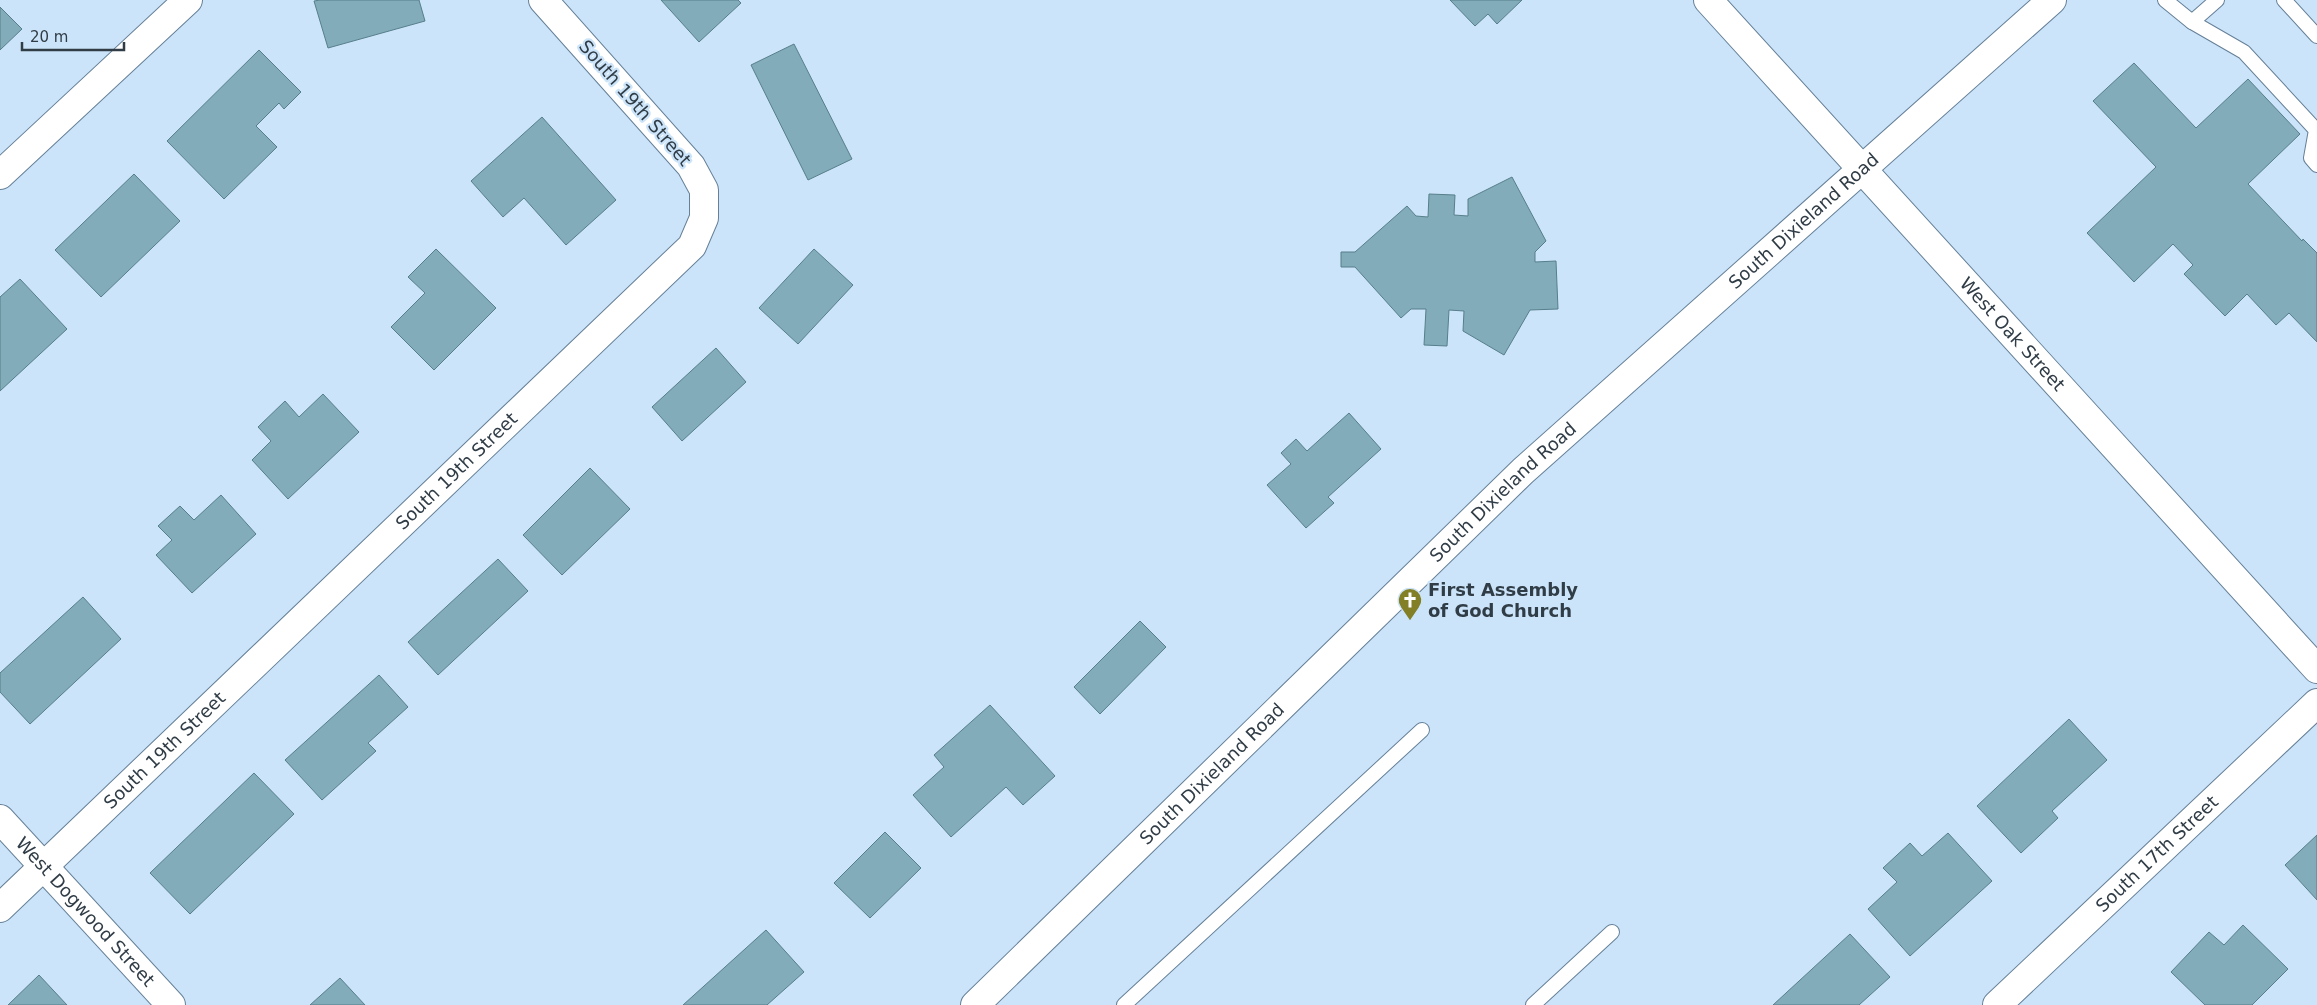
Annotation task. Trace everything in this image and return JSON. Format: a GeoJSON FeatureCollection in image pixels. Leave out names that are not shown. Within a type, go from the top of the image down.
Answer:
{"type":"FeatureCollection","features":[{"type":"Feature","properties":{"kind":"street"},"geometry":{"type":"LineString","coordinates":[[0,175],[188,0]]}},
{"type":"Feature","properties":{"kind":"street","name":"South 19th Street"},"geometry":{"type":"LineString","coordinates":[[0,908],[692,246],[704,218],[704,190],[692,166],[543,0]]}},
{"type":"Feature","properties":{"kind":"street","name":"West Oak Street"},"geometry":{"type":"LineString","coordinates":[[1708,0],[2317,669]]}},
{"type":"Feature","properties":{"kind":"street","name":"South Dixieland Road"},"geometry":{"type":"LineString","coordinates":[[975,1005],[1523,471],[2052,0]]}},
{"type":"Feature","properties":{"kind":"street","name":"South 17th Street"},"geometry":{"type":"LineString","coordinates":[[1998,1005],[2317,703]]}},
{"type":"Feature","properties":{"kind":"street","name":"West Dogwood Street"},"geometry":{"type":"LineString","coordinates":[[0,819],[171,1005]]}},
{"type":"Feature","properties":{"kind":"lane"},"geometry":{"type":"LineString","coordinates":[[2165,0],[2192,22],[2244,52],[2316,130],[2311,158],[2317,165]]}},
{"type":"Feature","properties":{"kind":"lane"},"geometry":{"type":"LineString","coordinates":[[2192,22],[2217,0]]}},
{"type":"Feature","properties":{"kind":"lane"},"geometry":{"type":"LineString","coordinates":[[2284,0],[2317,36]]}},
{"type":"Feature","properties":{"kind":"lane"},"geometry":{"type":"LineString","coordinates":[[1124,1005],[1422,730]]}},
{"type":"Feature","properties":{"kind":"lane"},"geometry":{"type":"LineString","coordinates":[[1533,1005],[1612,932]]}},
{"type":"Feature","properties":{"kind":"building"},"geometry":{"type":"Polygon","coordinates":[[[419,0],[425,21],[328,48],[314,1],[419,0]]]}},
{"type":"Feature","properties":{"kind":"building"},"geometry":{"type":"Polygon","coordinates":[[[661,0],[738,0],[741,3],[699,42],[661,0]]]}},
{"type":"Feature","properties":{"kind":"building"},"geometry":{"type":"Polygon","coordinates":[[[1450,0],[1522,0],[1497,24],[1488,14],[1475,26],[1450,0]]]}},
{"type":"Feature","properties":{"kind":"building"},"geometry":{"type":"Polygon","coordinates":[[[0,7],[22,29],[0,50],[0,7]]]}},
{"type":"Feature","properties":{"kind":"building"},"geometry":{"type":"Polygon","coordinates":[[[794,44],[852,159],[808,180],[751,65],[794,44]]]}},
{"type":"Feature","properties":{"kind":"building"},"geometry":{"type":"Polygon","coordinates":[[[259,50],[301,92],[284,109],[279,103],[256,126],[277,147],[224,199],[167,141],[259,50]]]}},
{"type":"Feature","properties":{"kind":"building"},"geometry":{"type":"Polygon","coordinates":[[[2134,63],[2196,128],[2248,79],[2300,134],[2248,184],[2302,241],[2303,239],[2317,253],[2317,342],[2289,313],[2276,325],[2247,294],[2225,316],[2184,274],[2193,265],[2173,244],[2134,282],[2087,233],[2156,167],[2093,101],[2134,63]]]}},
{"type":"Feature","properties":{"kind":"building"},"geometry":{"type":"Polygon","coordinates":[[[542,117],[616,200],[566,245],[524,198],[503,217],[471,181],[542,117]]]}},
{"type":"Feature","properties":{"kind":"building"},"geometry":{"type":"Polygon","coordinates":[[[134,174],[180,221],[101,297],[55,250],[134,174]]]}},
{"type":"Feature","properties":{"kind":"building"},"geometry":{"type":"Polygon","coordinates":[[[1512,177],[1546,241],[1535,252],[1535,262],[1556,261],[1558,309],[1530,310],[1504,355],[1463,331],[1464,311],[1449,310],[1447,346],[1424,345],[1426,309],[1411,309],[1401,318],[1355,267],[1341,267],[1341,252],[1355,252],[1407,206],[1416,216],[1428,217],[1429,194],[1455,195],[1454,215],[1468,216],[1468,199],[1512,177]]]}},
{"type":"Feature","properties":{"kind":"building"},"geometry":{"type":"Polygon","coordinates":[[[436,249],[496,308],[434,370],[391,327],[425,293],[408,277],[436,249]]]}},
{"type":"Feature","properties":{"kind":"building"},"geometry":{"type":"Polygon","coordinates":[[[814,249],[853,285],[798,344],[759,308],[814,249]]]}},
{"type":"Feature","properties":{"kind":"building"},"geometry":{"type":"Polygon","coordinates":[[[20,279],[67,329],[0,391],[0,297],[20,279]]]}},
{"type":"Feature","properties":{"kind":"building"},"geometry":{"type":"Polygon","coordinates":[[[716,348],[746,382],[682,441],[652,407],[716,348]]]}},
{"type":"Feature","properties":{"kind":"building"},"geometry":{"type":"Polygon","coordinates":[[[323,394],[359,432],[288,499],[252,460],[271,441],[258,427],[285,401],[299,417],[323,394]]]}},
{"type":"Feature","properties":{"kind":"building"},"geometry":{"type":"Polygon","coordinates":[[[1349,413],[1381,449],[1328,497],[1334,503],[1306,528],[1267,485],[1291,464],[1281,453],[1296,439],[1307,451],[1349,413]]]}},
{"type":"Feature","properties":{"kind":"building"},"geometry":{"type":"Polygon","coordinates":[[[590,468],[630,509],[562,575],[523,535],[590,468]]]}},
{"type":"Feature","properties":{"kind":"building"},"geometry":{"type":"Polygon","coordinates":[[[221,495],[256,534],[192,593],[156,555],[172,540],[158,526],[180,506],[194,520],[221,495]]]}},
{"type":"Feature","properties":{"kind":"building"},"geometry":{"type":"Polygon","coordinates":[[[498,559],[528,591],[438,675],[408,642],[498,559]]]}},
{"type":"Feature","properties":{"kind":"building"},"geometry":{"type":"Polygon","coordinates":[[[83,597],[121,639],[30,724],[0,692],[0,673],[83,597]]]}},
{"type":"Feature","properties":{"kind":"building"},"geometry":{"type":"Polygon","coordinates":[[[1140,621],[1166,647],[1100,714],[1074,687],[1140,621]]]}},
{"type":"Feature","properties":{"kind":"building"},"geometry":{"type":"Polygon","coordinates":[[[379,675],[408,707],[368,743],[376,751],[322,800],[285,760],[379,675]]]}},
{"type":"Feature","properties":{"kind":"building"},"geometry":{"type":"Polygon","coordinates":[[[990,705],[1055,776],[1023,805],[1006,787],[951,837],[913,795],[944,767],[934,755],[990,705]]]}},
{"type":"Feature","properties":{"kind":"building"},"geometry":{"type":"Polygon","coordinates":[[[2069,719],[2107,760],[2052,811],[2058,818],[2021,853],[1977,806],[2069,719]]]}},
{"type":"Feature","properties":{"kind":"building"},"geometry":{"type":"Polygon","coordinates":[[[254,773],[294,814],[190,914],[150,873],[254,773]]]}},
{"type":"Feature","properties":{"kind":"building"},"geometry":{"type":"Polygon","coordinates":[[[885,832],[921,868],[870,918],[834,883],[885,832]]]}},
{"type":"Feature","properties":{"kind":"building"},"geometry":{"type":"Polygon","coordinates":[[[1948,833],[1992,881],[1910,956],[1868,909],[1897,882],[1883,868],[1910,843],[1922,856],[1948,833]]]}},
{"type":"Feature","properties":{"kind":"building"},"geometry":{"type":"Polygon","coordinates":[[[2317,835],[2317,900],[2285,865],[2317,835]]]}},
{"type":"Feature","properties":{"kind":"building"},"geometry":{"type":"Polygon","coordinates":[[[2243,925],[2288,969],[2252,1005],[2205,1005],[2171,972],[2209,932],[2224,945],[2243,925]]]}},
{"type":"Feature","properties":{"kind":"building"},"geometry":{"type":"Polygon","coordinates":[[[766,930],[804,972],[767,1005],[683,1005],[766,930]]]}},
{"type":"Feature","properties":{"kind":"building"},"geometry":{"type":"Polygon","coordinates":[[[1850,934],[1890,977],[1859,1005],[1773,1005],[1850,934]]]}},
{"type":"Feature","properties":{"kind":"building"},"geometry":{"type":"Polygon","coordinates":[[[39,975],[67,1005],[8,1005],[39,975]]]}},
{"type":"Feature","properties":{"kind":"building"},"geometry":{"type":"Polygon","coordinates":[[[340,978],[365,1005],[310,1005],[340,978]]]}},
{"type":"Feature","properties":{"kind":"place","name":"First Assembly of God Church"},"geometry":{"type":"Point","coordinates":[1410,621]}}]}
